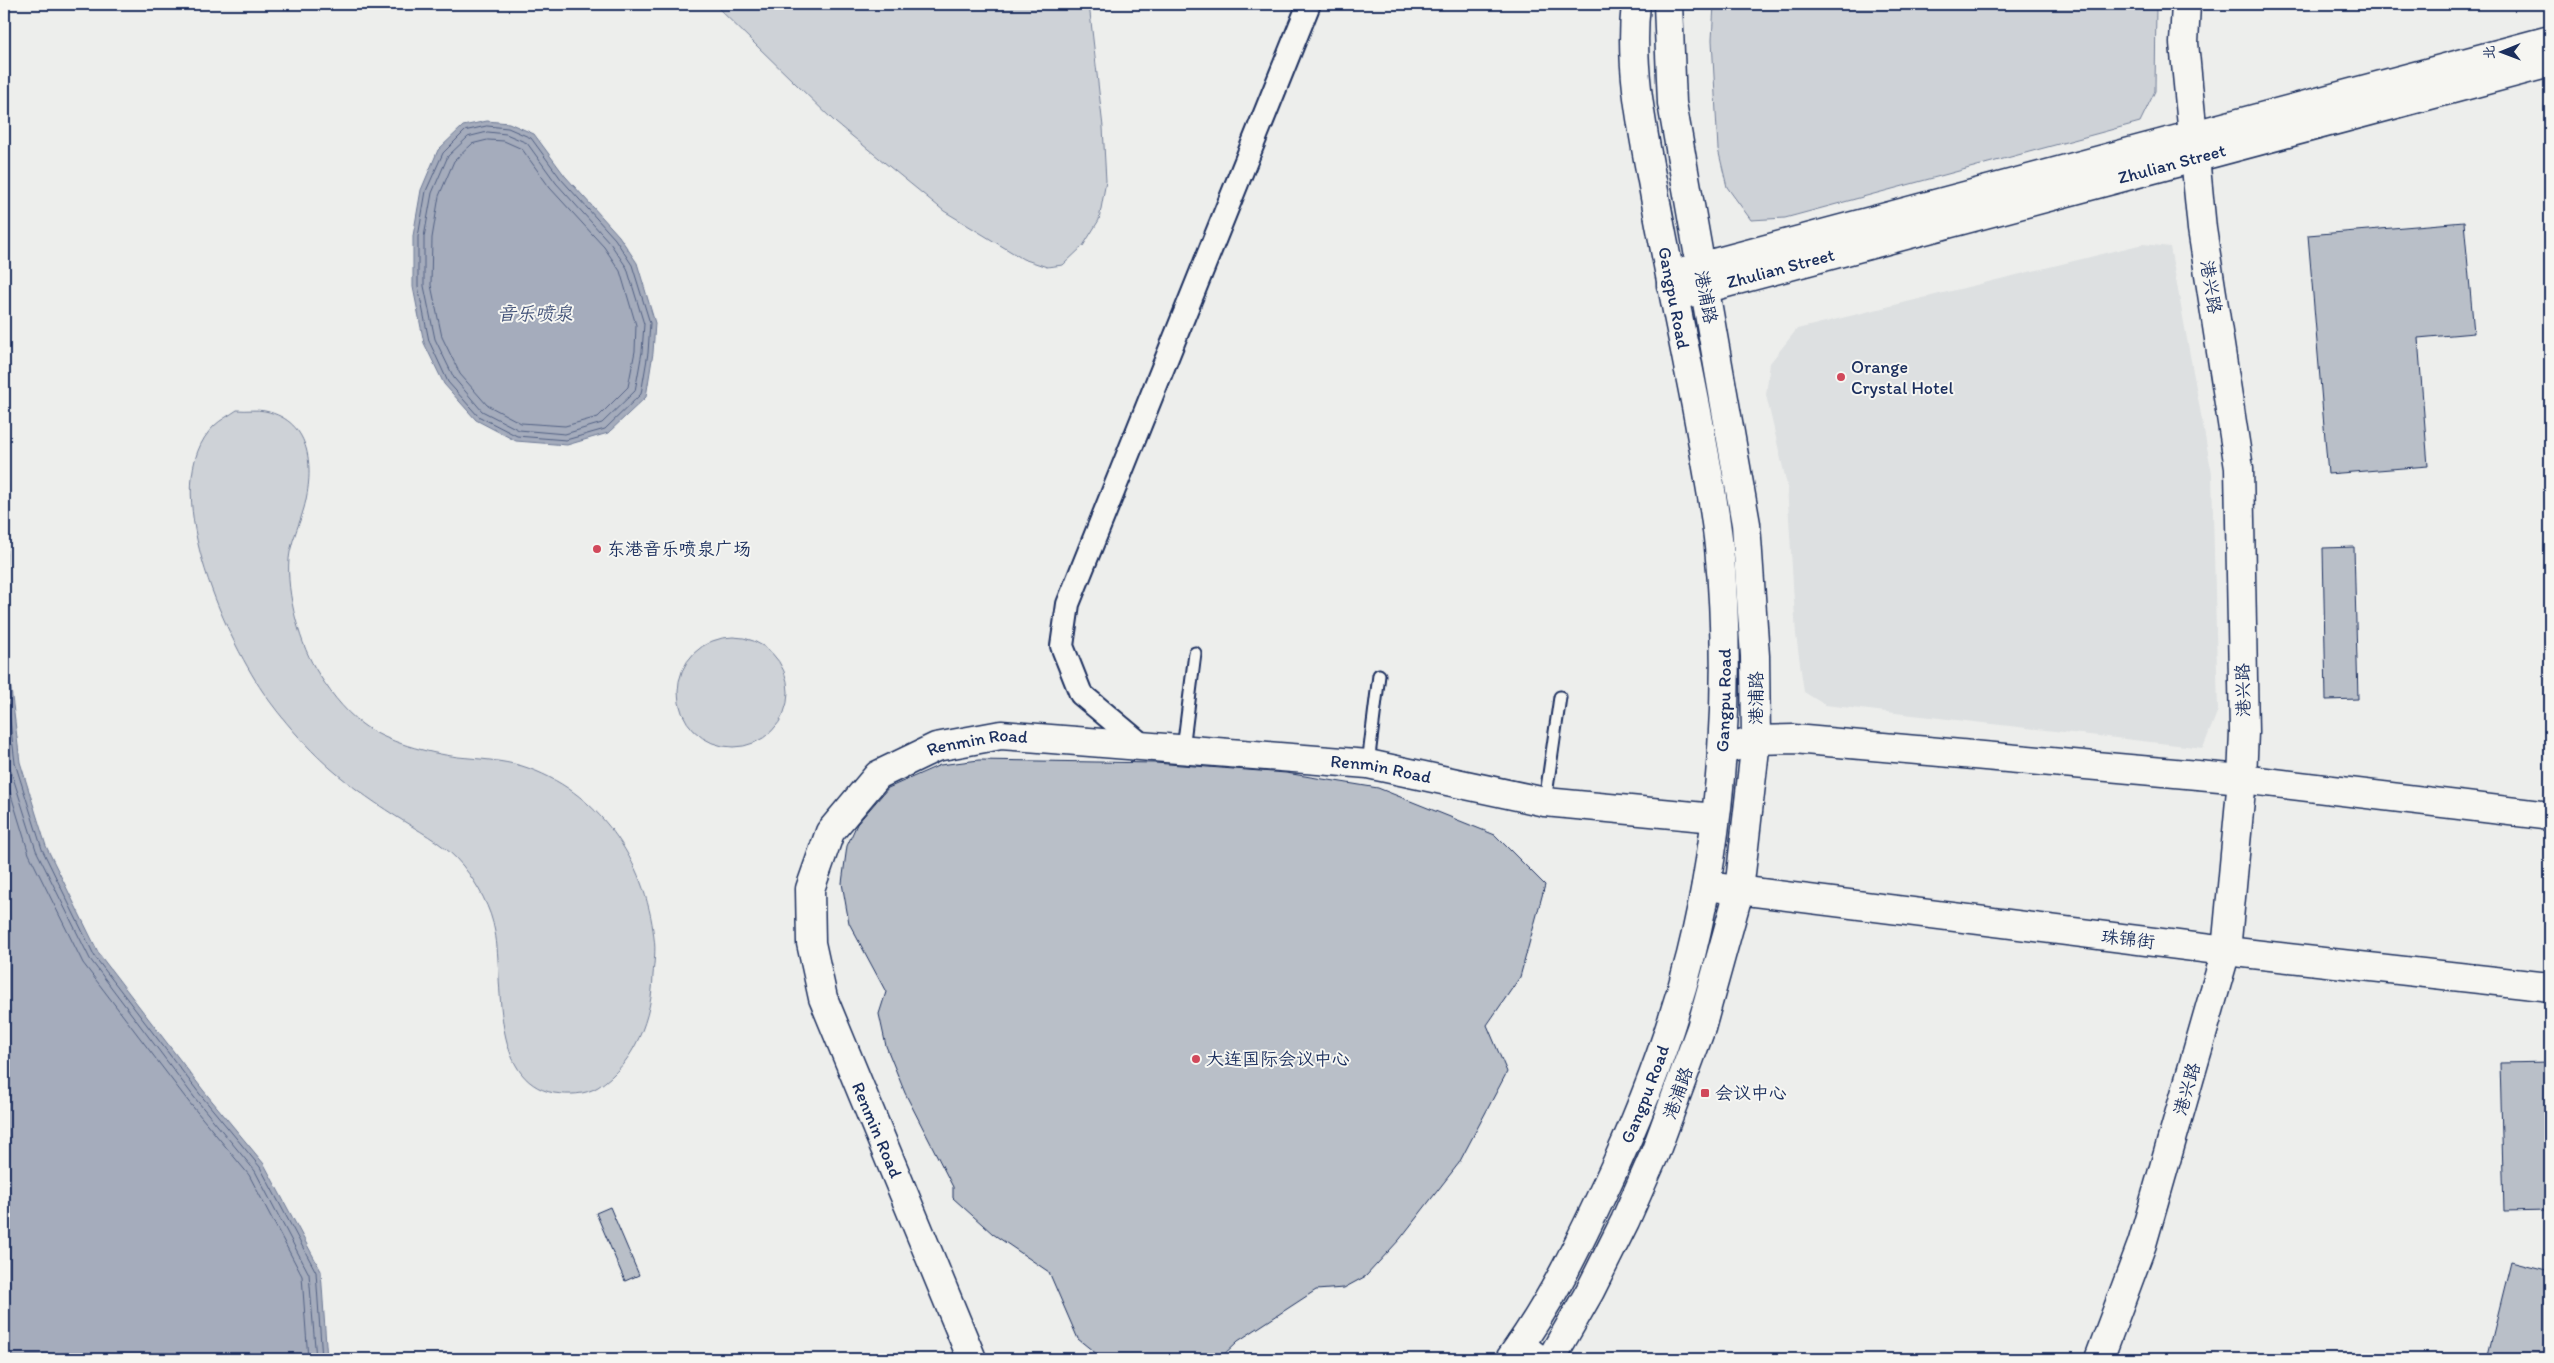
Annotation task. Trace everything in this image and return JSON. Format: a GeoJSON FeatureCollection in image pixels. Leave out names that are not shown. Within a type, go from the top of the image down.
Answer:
{"type":"FeatureCollection","features":[{"type":"Feature","properties":{"kind":"main road","name":"Gangpu Road"},"geometry":{"type":"LineString","coordinates":[[1523,1355],[1627,1142],[1665,1041],[1691,956],[1706,886],[1722,751],[1724,635],[1719,546],[1699,422],[1646,149],[1637,80],[1634,21],[1636,4]]}},
{"type":"Feature","properties":{"kind":"main road","name":"港浦路"},"geometry":{"type":"LineString","coordinates":[[1550,1359],[1595,1282],[1625,1221],[1655,1153],[1701,1028],[1739,891],[1756,740],[1756,656],[1746,524],[1672,103],[1668,4]]}},
{"type":"Feature","properties":{"kind":"main road","name":"港兴路"},"geometry":{"type":"LineString","coordinates":[[2099,1359],[2142,1244],[2226,951],[2242,779],[2244,732],[2238,468],[2202,229],[2184,43],[2186,4]]}},
{"type":"Feature","properties":{"kind":"main road","name":"Zhulian Street"},"geometry":{"type":"LineString","coordinates":[[1671,285],[1681,295],[1702,278],[2194,146],[2550,40]]}},
{"type":"Feature","properties":{"kind":"main road","name":"Zhulian Street"},"geometry":{"type":"LineString","coordinates":[[2194,146],[2550,63]]}},
{"type":"Feature","properties":{"kind":"main road","name":"Renmin Road"},"geometry":{"type":"LineString","coordinates":[[972,1359],[822,998],[811,943],[810,889],[830,832],[878,775],[936,747],[1001,735],[1368,764],[1545,802],[1714,818]]}},
{"type":"Feature","properties":{"kind":"main road"},"geometry":{"type":"LineString","coordinates":[[1722,751],[1756,740],[1794,739],[2242,779],[2550,816]]}},
{"type":"Feature","properties":{"kind":"main road","name":"珠锦街"},"geometry":{"type":"LineString","coordinates":[[1706,886],[2226,951],[2550,987]]}},
{"type":"Feature","properties":{"kind":"street"},"geometry":{"type":"LineString","coordinates":[[1142,746],[1081,694],[1062,646],[1068,604],[1309,4]]}},
{"type":"Feature","properties":{"kind":"lane"},"geometry":{"type":"LineString","coordinates":[[1183,749],[1196,653]]}},
{"type":"Feature","properties":{"kind":"lane"},"geometry":{"type":"LineString","coordinates":[[1368,764],[1378,675]]}},
{"type":"Feature","properties":{"kind":"lane"},"geometry":{"type":"LineString","coordinates":[[1545,802],[1560,697]]}},
{"type":"Feature","properties":{"kind":"shaded area"},"geometry":{"type":"Polygon","coordinates":[[[714,4],[1089,4],[1103,127],[1106,181],[1099,220],[1083,246],[1063,265],[1047,267],[1023,259],[944,211],[836,123],[714,4]]]}},
{"type":"Feature","properties":{"kind":"shaded area"},"geometry":{"type":"Polygon","coordinates":[[[1714,4],[2156,4],[2155,91],[2140,122],[1785,218],[1751,220],[1727,187],[1718,149],[1712,40],[1714,4]]]}},
{"type":"Feature","properties":{"kind":"shaded area"},"geometry":{"type":"Polygon","coordinates":[[[2143,244],[2170,247],[2212,474],[2218,710],[2203,748],[1825,705],[1804,692],[1796,635],[1787,485],[1766,395],[1770,363],[1797,329],[2143,244]]]}},
{"type":"Feature","properties":{"kind":"shaded area"},"geometry":{"type":"Polygon","coordinates":[[[237,410],[262,410],[281,416],[293,425],[301,436],[306,449],[309,463],[309,478],[304,508],[290,552],[289,580],[291,595],[298,627],[309,656],[325,683],[342,705],[362,724],[395,741],[421,750],[446,755],[514,764],[549,777],[574,792],[595,811],[614,832],[629,856],[641,882],[649,909],[654,938],[655,956],[652,991],[645,1023],[639,1038],[622,1065],[598,1087],[588,1092],[577,1094],[554,1093],[533,1085],[519,1070],[509,1049],[503,1026],[493,923],[483,897],[474,881],[457,859],[443,847],[366,796],[321,760],[278,712],[248,667],[215,599],[202,560],[194,521],[191,484],[198,452],[214,426],[237,410]]]}},
{"type":"Feature","properties":{"kind":"shaded area"},"geometry":{"type":"Polygon","coordinates":[[[733,637],[754,641],[772,653],[784,671],[788,692],[784,713],[772,731],[754,743],[733,747],[712,743],[694,731],[682,713],[678,692],[682,671],[694,653],[712,641],[733,637]]]}},
{"type":"Feature","properties":{"kind":"water","name":"音乐喷泉"},"geometry":{"type":"Polygon","coordinates":[[[487,121],[509,123],[534,134],[565,176],[619,236],[637,263],[655,323],[653,353],[646,397],[608,433],[567,445],[516,441],[476,420],[444,384],[424,343],[413,287],[413,236],[421,190],[438,150],[463,126],[487,121]]]}},
{"type":"Feature","properties":{"kind":"water"},"geometry":{"type":"Polygon","coordinates":[[[4,454],[8,486],[5,640],[20,762],[46,846],[99,954],[203,1090],[264,1164],[321,1271],[327,1359],[4,1359],[4,454]]]}},
{"type":"Feature","properties":{"kind":"building"},"geometry":{"type":"Polygon","coordinates":[[[2464,222],[2474,333],[2418,338],[2428,466],[2328,474],[2308,235],[2464,222]]]}},
{"type":"Feature","properties":{"kind":"building"},"geometry":{"type":"Polygon","coordinates":[[[2354,547],[2358,699],[2326,700],[2323,548],[2354,547]]]}},
{"type":"Feature","properties":{"kind":"building","name":"大连国际会议中心"},"geometry":{"type":"Polygon","coordinates":[[[979,760],[1155,763],[1286,773],[1378,788],[1495,835],[1545,885],[1520,977],[1487,1025],[1507,1072],[1459,1163],[1400,1239],[1366,1276],[1344,1288],[1316,1290],[1238,1341],[1219,1359],[1103,1359],[1078,1339],[1049,1272],[993,1234],[953,1198],[953,1187],[905,1093],[886,1046],[879,1014],[886,992],[849,923],[842,883],[847,846],[857,824],[888,788],[940,765],[979,760]]]}},
{"type":"Feature","properties":{"kind":"building"},"geometry":{"type":"Polygon","coordinates":[[[2550,1062],[2550,1210],[2504,1211],[2500,1063],[2550,1062]]]}},
{"type":"Feature","properties":{"kind":"building"},"geometry":{"type":"Polygon","coordinates":[[[610,1207],[639,1275],[625,1281],[596,1213],[610,1207]]]}},
{"type":"Feature","properties":{"kind":"building"},"geometry":{"type":"Polygon","coordinates":[[[2511,1261],[2550,1271],[2550,1329],[2543,1359],[2487,1359],[2511,1261]]]}},
{"type":"Feature","properties":{"kind":"place","name":"Orange Crystal Hotel"},"geometry":{"type":"Point","coordinates":[1841,377]}},
{"type":"Feature","properties":{"kind":"place","name":"东港音乐喷泉广场"},"geometry":{"type":"Point","coordinates":[597,549]}},
{"type":"Feature","properties":{"kind":"place","name":"大连国际会议中心"},"geometry":{"type":"Point","coordinates":[1196,1059]}},
{"type":"Feature","properties":{"kind":"place","name":"会议中心"},"geometry":{"type":"Point","coordinates":[1705,1093]}}]}
